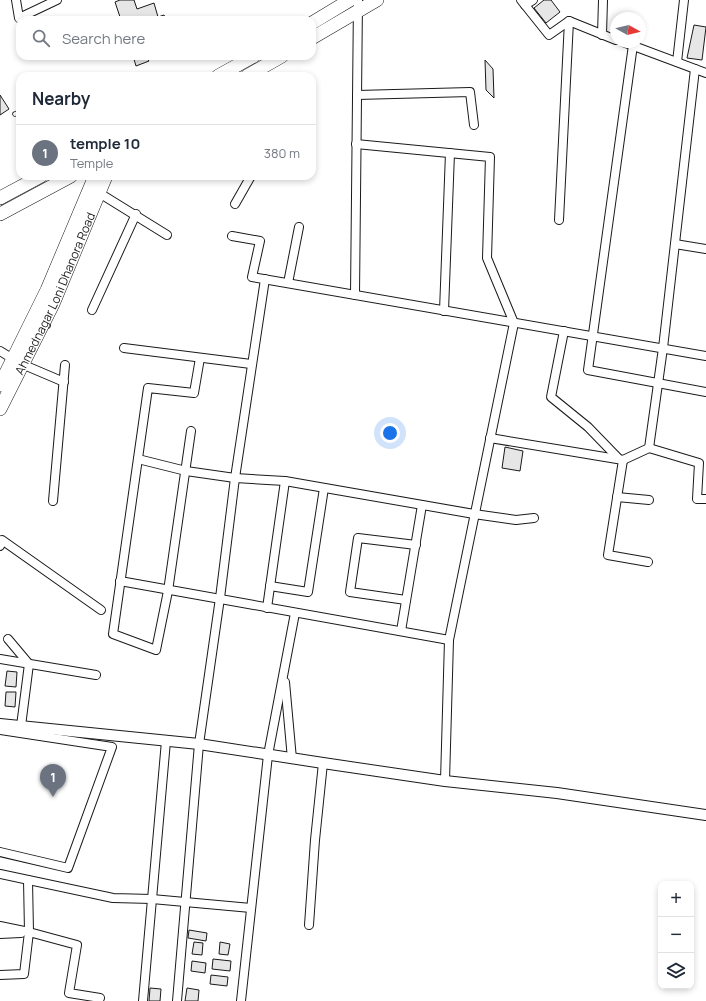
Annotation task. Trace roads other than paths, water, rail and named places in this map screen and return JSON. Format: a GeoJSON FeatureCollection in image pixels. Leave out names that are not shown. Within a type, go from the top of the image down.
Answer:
{"type":"FeatureCollection","features":[{"type":"Feature","properties":{"kind":"main road"},"geometry":{"type":"LineString","coordinates":[[316,21],[350,0]]}},
{"type":"Feature","properties":{"kind":"main road"},"geometry":{"type":"LineString","coordinates":[[316,35],[358,5],[377,0]]}},
{"type":"Feature","properties":{"kind":"main road"},"geometry":{"type":"LineString","coordinates":[[225,72],[247,60]]}},
{"type":"Feature","properties":{"kind":"main road"},"geometry":{"type":"LineString","coordinates":[[254,72],[275,60]]}},
{"type":"Feature","properties":{"kind":"main road"},"geometry":{"type":"LineString","coordinates":[[0,198],[34,180]]}},
{"type":"Feature","properties":{"kind":"main road"},"geometry":{"type":"LineString","coordinates":[[0,214],[64,180]]}},
{"type":"Feature","properties":{"kind":"main road","name":"Ahmednagar Loni Dhanora Road"},"geometry":{"type":"LineString","coordinates":[[0,409],[18,362],[63,282],[95,186]]}},
{"type":"Feature","properties":{"kind":"main road","name":"Ahmednagar Loni Dhanora Road"},"geometry":{"type":"LineString","coordinates":[[0,384],[18,362]]}},
{"type":"Feature","properties":{"kind":"street"},"geometry":{"type":"LineString","coordinates":[[16,0],[19,16]]}},
{"type":"Feature","properties":{"kind":"street"},"geometry":{"type":"LineString","coordinates":[[23,16],[57,0]]}},
{"type":"Feature","properties":{"kind":"street"},"geometry":{"type":"LineString","coordinates":[[533,0],[523,3],[549,35],[569,21]]}},
{"type":"Feature","properties":{"kind":"street"},"geometry":{"type":"LineString","coordinates":[[602,35],[604,0]]}},
{"type":"Feature","properties":{"kind":"street"},"geometry":{"type":"LineString","coordinates":[[677,62],[684,0]]}},
{"type":"Feature","properties":{"kind":"street"},"geometry":{"type":"LineString","coordinates":[[355,295],[358,5]]}},
{"type":"Feature","properties":{"kind":"street"},"geometry":{"type":"LineString","coordinates":[[569,21],[610,38]]}},
{"type":"Feature","properties":{"kind":"street"},"geometry":{"type":"LineString","coordinates":[[559,220],[569,21]]}},
{"type":"Feature","properties":{"kind":"street"},"geometry":{"type":"LineString","coordinates":[[633,48],[594,337],[588,370],[706,392]]}},
{"type":"Feature","properties":{"kind":"street"},"geometry":{"type":"LineString","coordinates":[[641,48],[706,73]]}},
{"type":"Feature","properties":{"kind":"street"},"geometry":{"type":"LineString","coordinates":[[649,448],[663,348],[695,69]]}},
{"type":"Feature","properties":{"kind":"street"},"geometry":{"type":"LineString","coordinates":[[357,95],[470,92],[474,125]]}},
{"type":"Feature","properties":{"kind":"street"},"geometry":{"type":"LineString","coordinates":[[356,144],[490,157],[487,258],[514,323],[449,640],[446,781]]}},
{"type":"Feature","properties":{"kind":"street"},"geometry":{"type":"LineString","coordinates":[[444,311],[450,153]]}},
{"type":"Feature","properties":{"kind":"street"},"geometry":{"type":"LineString","coordinates":[[235,204],[249,180]]}},
{"type":"Feature","properties":{"kind":"street"},"geometry":{"type":"LineString","coordinates":[[95,186],[167,235]]}},
{"type":"Feature","properties":{"kind":"street"},"geometry":{"type":"LineString","coordinates":[[92,310],[136,214]]}},
{"type":"Feature","properties":{"kind":"street"},"geometry":{"type":"LineString","coordinates":[[288,284],[299,227]]}},
{"type":"Feature","properties":{"kind":"street"},"geometry":{"type":"LineString","coordinates":[[232,236],[260,241],[252,277],[706,356]]}},
{"type":"Feature","properties":{"kind":"street"},"geometry":{"type":"LineString","coordinates":[[675,244],[706,249]]}},
{"type":"Feature","properties":{"kind":"street"},"geometry":{"type":"LineString","coordinates":[[177,1001],[199,744],[251,364],[265,279]]}},
{"type":"Feature","properties":{"kind":"street"},"geometry":{"type":"LineString","coordinates":[[564,331],[551,397],[588,427],[621,460]]}},
{"type":"Feature","properties":{"kind":"street"},"geometry":{"type":"LineString","coordinates":[[124,348],[251,364]]}},
{"type":"Feature","properties":{"kind":"street"},"geometry":{"type":"LineString","coordinates":[[0,351],[18,362],[64,382]]}},
{"type":"Feature","properties":{"kind":"street"},"geometry":{"type":"LineString","coordinates":[[191,431],[168,591],[156,650],[113,634],[148,388],[194,393],[200,358]]}},
{"type":"Feature","properties":{"kind":"street"},"geometry":{"type":"LineString","coordinates":[[53,501],[65,365]]}},
{"type":"Feature","properties":{"kind":"street"},"geometry":{"type":"LineString","coordinates":[[490,438],[621,460],[649,448],[699,463],[698,498],[706,499]]}},
{"type":"Feature","properties":{"kind":"street"},"geometry":{"type":"LineString","coordinates":[[138,459],[186,471],[235,478],[285,481],[474,514],[516,520],[534,518]]}},
{"type":"Feature","properties":{"kind":"street"},"geometry":{"type":"LineString","coordinates":[[621,460],[608,555],[648,562]]}},
{"type":"Feature","properties":{"kind":"street"},"geometry":{"type":"LineString","coordinates":[[267,608],[285,481]]}},
{"type":"Feature","properties":{"kind":"street"},"geometry":{"type":"LineString","coordinates":[[270,586],[308,592],[324,488]]}},
{"type":"Feature","properties":{"kind":"street"},"geometry":{"type":"LineString","coordinates":[[617,497],[649,500]]}},
{"type":"Feature","properties":{"kind":"street"},"geometry":{"type":"LineString","coordinates":[[401,632],[422,505]]}},
{"type":"Feature","properties":{"kind":"street"},"geometry":{"type":"LineString","coordinates":[[406,600],[350,592],[358,538],[416,545]]}},
{"type":"Feature","properties":{"kind":"street"},"geometry":{"type":"LineString","coordinates":[[0,546],[2,540],[101,610]]}},
{"type":"Feature","properties":{"kind":"street"},"geometry":{"type":"LineString","coordinates":[[120,581],[168,591],[220,598],[267,608],[449,640]]}},
{"type":"Feature","properties":{"kind":"street"},"geometry":{"type":"LineString","coordinates":[[241,1001],[268,755],[295,613]]}},
{"type":"Feature","properties":{"kind":"street"},"geometry":{"type":"LineString","coordinates":[[8,639],[29,664],[21,726]]}},
{"type":"Feature","properties":{"kind":"street"},"geometry":{"type":"LineString","coordinates":[[0,659],[96,675]]}},
{"type":"Feature","properties":{"kind":"street"},"geometry":{"type":"LineString","coordinates":[[284,671],[292,759]]}},
{"type":"Feature","properties":{"kind":"street"},"geometry":{"type":"LineString","coordinates":[[0,724],[199,744],[446,781],[557,794],[706,815]]}},
{"type":"Feature","properties":{"kind":"street"},"geometry":{"type":"LineString","coordinates":[[0,730],[112,747],[68,868],[0,852]]}},
{"type":"Feature","properties":{"kind":"street"},"geometry":{"type":"LineString","coordinates":[[143,1001],[166,740]]}},
{"type":"Feature","properties":{"kind":"street"},"geometry":{"type":"LineString","coordinates":[[308,925],[323,763]]}},
{"type":"Feature","properties":{"kind":"street"},"geometry":{"type":"LineString","coordinates":[[0,874],[113,898],[186,901],[251,908]]}},
{"type":"Feature","properties":{"kind":"street"},"geometry":{"type":"LineString","coordinates":[[0,975],[24,974],[29,932],[28,880]]}},
{"type":"Feature","properties":{"kind":"street"},"geometry":{"type":"LineString","coordinates":[[0,926],[77,945],[69,993],[100,998]]}},
{"type":"Feature","properties":{"kind":"street"},"geometry":{"type":"LineString","coordinates":[[0,934],[29,932]]}},
{"type":"Feature","properties":{"kind":"place","name":"temple 10"},"geometry":{"type":"Point","coordinates":[53,797]}}]}
